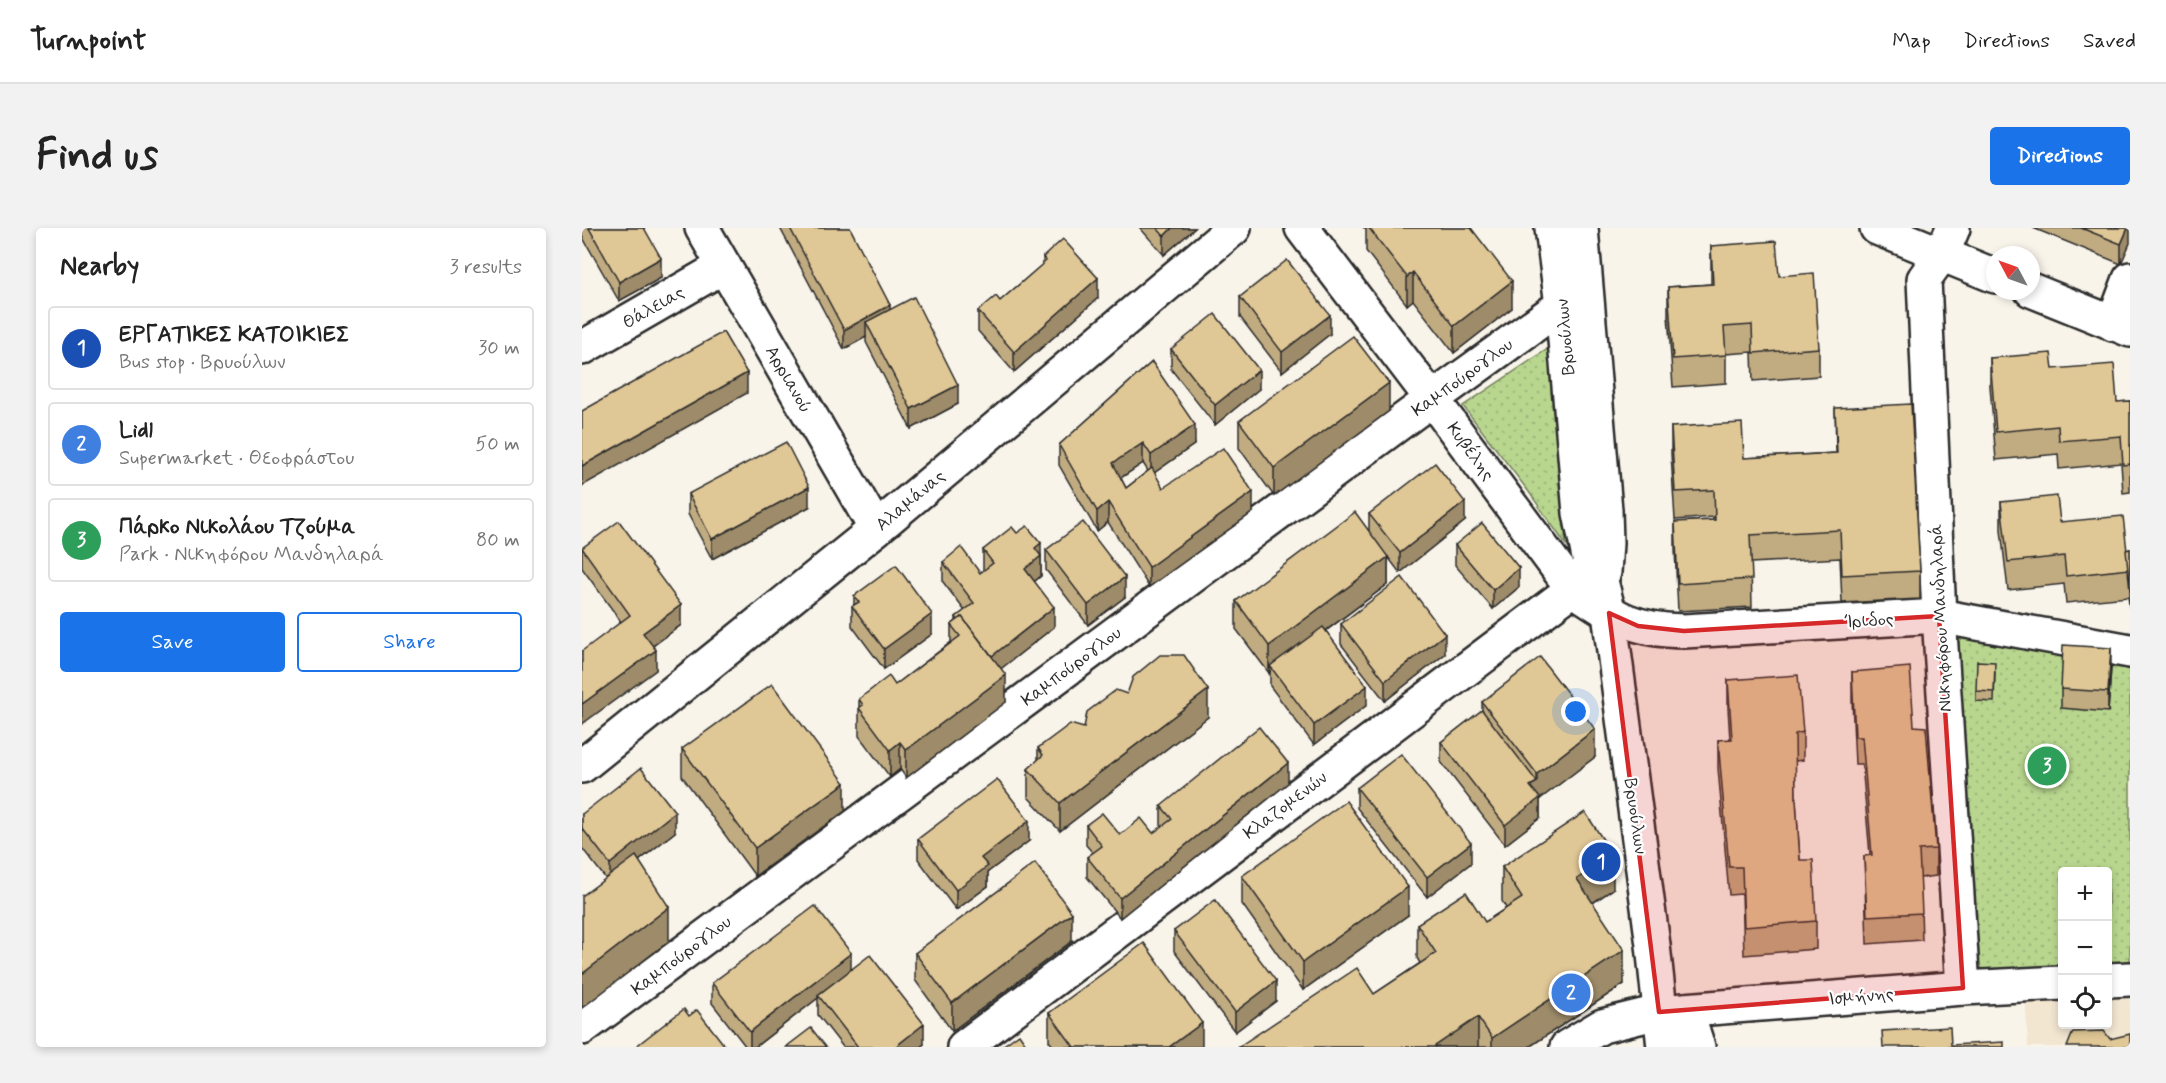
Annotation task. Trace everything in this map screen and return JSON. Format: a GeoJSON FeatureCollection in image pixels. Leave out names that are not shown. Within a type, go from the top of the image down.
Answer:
{"type":"FeatureCollection","features":[{"type":"Feature","properties":{"kind":"street","name":"Αρριανού"},"geometry":{"type":"LineString","coordinates":[[702,228],[876,529]]}},
{"type":"Feature","properties":{"kind":"street","name":"Αλαμάνας"},"geometry":{"type":"LineString","coordinates":[[582,766],[876,529],[1234,228]]}},
{"type":"Feature","properties":{"kind":"street","name":"Κυβέλης"},"geometry":{"type":"LineString","coordinates":[[1302,228],[1432,399],[1594,596]]}},
{"type":"Feature","properties":{"kind":"street","name":"Βρυούλων"},"geometry":{"type":"LineString","coordinates":[[1552,228],[1562,305],[1580,513],[1651,933],[1673,1011],[1664,1047]]}},
{"type":"Feature","properties":{"kind":"street","name":"Βρυούλων"},"geometry":{"type":"LineString","coordinates":[[1581,228],[1605,510],[1605,563],[1594,596]]}},
{"type":"Feature","properties":{"kind":"street"},"geometry":{"type":"LineString","coordinates":[[1877,228],[1947,241],[1986,269]]}},
{"type":"Feature","properties":{"kind":"street","name":"Νικηφόρου Μανδηλαρά"},"geometry":{"type":"LineString","coordinates":[[1947,241],[1924,279],[1939,616],[1963,988]]}},
{"type":"Feature","properties":{"kind":"street","name":"Θάλειας"},"geometry":{"type":"LineString","coordinates":[[582,348],[723,266]]}},
{"type":"Feature","properties":{"kind":"street"},"geometry":{"type":"LineString","coordinates":[[2040,294],[2122,327],[2130,279]]}},
{"type":"Feature","properties":{"kind":"street","name":"Καμπούρογλου"},"geometry":{"type":"LineString","coordinates":[[582,1028],[1562,305]]}},
{"type":"Feature","properties":{"kind":"street","name":"Ίριδος"},"geometry":{"type":"LineString","coordinates":[[1594,596],[1624,621],[1660,630],[1684,631],[1939,616],[2130,651]]}},
{"type":"Feature","properties":{"kind":"street","name":"Κλαζομενών"},"geometry":{"type":"LineString","coordinates":[[964,1047],[1594,596]]}},
{"type":"Feature","properties":{"kind":"street"},"geometry":{"type":"LineString","coordinates":[[2112,980],[2130,979]]}},
{"type":"Feature","properties":{"kind":"street","name":"Ισμήνης"},"geometry":{"type":"LineString","coordinates":[[1567,1047],[1602,1026],[1673,1011],[1963,988],[2058,983]]}},
{"type":"Feature","properties":{"kind":"street"},"geometry":{"type":"LineString","coordinates":[[1673,1011],[1698,1047]]}},
{"type":"Feature","properties":{"kind":"highlighted area"},"geometry":{"type":"Polygon","coordinates":[[[1609,613],[1638,626],[1684,631],[1939,616],[1963,988],[1659,1012],[1609,613]]]}},
{"type":"Feature","properties":{"kind":"shaded area"},"geometry":{"type":"Polygon","coordinates":[[[2130,990],[2130,1047],[2028,1047],[2025,995],[2058,993],[2058,1029],[2112,1029],[2112,991],[2130,990]]]}},
{"type":"Feature","properties":{"kind":"green space"},"geometry":{"type":"Polygon","coordinates":[[[1549,348],[1566,545],[1529,492],[1463,406],[1549,348]]]}},
{"type":"Feature","properties":{"kind":"green space"},"geometry":{"type":"Polygon","coordinates":[[[1962,637],[2130,661],[2130,970],[2112,971],[2112,867],[2058,867],[2058,973],[1982,971],[1977,958],[1956,646],[1962,637]]]}},
{"type":"Feature","properties":{"kind":"building"},"geometry":{"type":"Polygon","coordinates":[[[589,228],[644,228],[661,258],[619,282],[589,228]]]}},
{"type":"Feature","properties":{"kind":"building"},"geometry":{"type":"Polygon","coordinates":[[[790,228],[850,228],[890,305],[844,330],[790,228]]]}},
{"type":"Feature","properties":{"kind":"building"},"geometry":{"type":"Polygon","coordinates":[[[1157,228],[1172,228],[1164,236],[1157,228]]]}},
{"type":"Feature","properties":{"kind":"building"},"geometry":{"type":"Polygon","coordinates":[[[1369,228],[1471,228],[1512,281],[1454,326],[1413,272],[1407,277],[1369,228]]]}},
{"type":"Feature","properties":{"kind":"building"},"geometry":{"type":"Polygon","coordinates":[[[2081,228],[2128,228],[2121,244],[2081,228]]]}},
{"type":"Feature","properties":{"kind":"building"},"geometry":{"type":"Polygon","coordinates":[[[1063,239],[1098,278],[1014,352],[978,311],[996,296],[1000,301],[1046,261],[1043,257],[1063,239]]]}},
{"type":"Feature","properties":{"kind":"building"},"geometry":{"type":"Polygon","coordinates":[[[1776,241],[1779,276],[1814,273],[1819,348],[1753,353],[1752,325],[1724,327],[1726,355],[1673,359],[1668,287],[1713,284],[1711,246],[1776,241]]]}},
{"type":"Feature","properties":{"kind":"building"},"geometry":{"type":"Polygon","coordinates":[[[1287,260],[1330,315],[1282,352],[1240,297],[1287,260]]]}},
{"type":"Feature","properties":{"kind":"building"},"geometry":{"type":"Polygon","coordinates":[[[914,297],[958,385],[911,409],[866,322],[914,297]]]}},
{"type":"Feature","properties":{"kind":"building"},"geometry":{"type":"Polygon","coordinates":[[[1215,314],[1259,370],[1215,405],[1171,349],[1215,314]]]}},
{"type":"Feature","properties":{"kind":"building"},"geometry":{"type":"Polygon","coordinates":[[[723,332],[747,373],[582,466],[582,411],[723,332]]]}},
{"type":"Feature","properties":{"kind":"building"},"geometry":{"type":"Polygon","coordinates":[[[1353,336],[1389,383],[1274,468],[1239,421],[1353,336]]]}},
{"type":"Feature","properties":{"kind":"building"},"geometry":{"type":"Polygon","coordinates":[[[2051,353],[2053,369],[2114,364],[2117,402],[2130,401],[2130,464],[2123,465],[2121,436],[2059,441],[2058,426],[1996,432],[1990,358],[2051,353]]]}},
{"type":"Feature","properties":{"kind":"building"},"geometry":{"type":"Polygon","coordinates":[[[1152,362],[1195,425],[1151,455],[1143,443],[1113,463],[1126,488],[1152,468],[1163,488],[1223,448],[1253,492],[1149,567],[1108,502],[1097,511],[1059,445],[1152,362]]]}},
{"type":"Feature","properties":{"kind":"building"},"geometry":{"type":"Polygon","coordinates":[[[1911,404],[1920,571],[1842,575],[1840,530],[1750,535],[1752,579],[1678,584],[1675,522],[1715,520],[1714,490],[1675,492],[1671,427],[1742,423],[1744,458],[1837,453],[1835,408],[1911,404]]]}},
{"type":"Feature","properties":{"kind":"building"},"geometry":{"type":"Polygon","coordinates":[[[786,442],[809,487],[712,539],[688,494],[786,442]]]}},
{"type":"Feature","properties":{"kind":"building"},"geometry":{"type":"Polygon","coordinates":[[[1435,463],[1465,502],[1400,553],[1369,514],[1435,463]]]}},
{"type":"Feature","properties":{"kind":"building"},"geometry":{"type":"Polygon","coordinates":[[[2057,496],[2060,522],[2123,516],[2129,569],[2066,576],[2064,556],[2008,562],[2001,502],[2057,496]]]}},
{"type":"Feature","properties":{"kind":"building"},"geometry":{"type":"Polygon","coordinates":[[[1355,512],[1388,557],[1269,646],[1236,601],[1355,512]]]}},
{"type":"Feature","properties":{"kind":"building"},"geometry":{"type":"Polygon","coordinates":[[[619,521],[681,605],[643,633],[656,650],[582,704],[582,651],[630,615],[582,548],[619,521]]]}},
{"type":"Feature","properties":{"kind":"building"},"geometry":{"type":"Polygon","coordinates":[[[1083,522],[1125,577],[1088,605],[1046,550],[1083,522]]]}},
{"type":"Feature","properties":{"kind":"building"},"geometry":{"type":"Polygon","coordinates":[[[1482,523],[1519,568],[1493,590],[1455,545],[1482,523]]]}},
{"type":"Feature","properties":{"kind":"building"},"geometry":{"type":"Polygon","coordinates":[[[1027,526],[1041,543],[1035,548],[1041,556],[1025,569],[1054,607],[992,656],[962,617],[958,620],[956,617],[974,603],[943,562],[961,547],[980,573],[993,563],[983,550],[1012,527],[1017,533],[1027,526]]]}},
{"type":"Feature","properties":{"kind":"building"},"geometry":{"type":"Polygon","coordinates":[[[2130,549],[2130,591],[2126,550],[2130,549]]]}},
{"type":"Feature","properties":{"kind":"building"},"geometry":{"type":"Polygon","coordinates":[[[896,565],[932,614],[884,649],[852,606],[859,602],[854,596],[896,565]]]}},
{"type":"Feature","properties":{"kind":"building"},"geometry":{"type":"Polygon","coordinates":[[[1402,577],[1445,634],[1385,681],[1341,624],[1402,577]]]}},
{"type":"Feature","properties":{"kind":"building"},"geometry":{"type":"Polygon","coordinates":[[[962,617],[1006,675],[906,750],[900,742],[890,750],[859,708],[863,705],[859,699],[889,676],[895,685],[960,636],[951,625],[962,617]]]}},
{"type":"Feature","properties":{"kind":"building"},"geometry":{"type":"Polygon","coordinates":[[[1323,627],[1367,686],[1314,725],[1270,666],[1323,627]]]}},
{"type":"Feature","properties":{"kind":"building"},"geometry":{"type":"Polygon","coordinates":[[[2063,645],[2111,648],[2108,692],[2061,689],[2063,645]]]}},
{"type":"Feature","properties":{"kind":"building"},"geometry":{"type":"Polygon","coordinates":[[[1160,655],[1184,655],[1208,690],[1060,803],[1028,769],[1043,755],[1038,748],[1070,724],[1084,728],[1087,712],[1116,690],[1127,694],[1133,677],[1160,655]]]}},
{"type":"Feature","properties":{"kind":"building"},"geometry":{"type":"Polygon","coordinates":[[[1540,657],[1595,729],[1537,774],[1482,702],[1540,657]]]}},
{"type":"Feature","properties":{"kind":"building"},"geometry":{"type":"Polygon","coordinates":[[[1977,661],[1995,662],[1994,692],[1976,691],[1977,661]]]}},
{"type":"Feature","properties":{"kind":"building"},"geometry":{"type":"Polygon","coordinates":[[[1910,667],[1914,726],[1926,727],[1936,849],[1919,850],[1922,913],[1867,916],[1864,856],[1872,855],[1862,737],[1855,737],[1852,672],[1910,667]]]}},
{"type":"Feature","properties":{"kind":"building"},"geometry":{"type":"Polygon","coordinates":[[[1798,675],[1803,732],[1795,734],[1800,860],[1813,860],[1816,921],[1744,927],[1742,867],[1729,867],[1718,740],[1732,739],[1728,680],[1798,675]]]}},
{"type":"Feature","properties":{"kind":"building"},"geometry":{"type":"Polygon","coordinates":[[[772,684],[845,783],[755,848],[682,749],[772,684]]]}},
{"type":"Feature","properties":{"kind":"building"},"geometry":{"type":"Polygon","coordinates":[[[1482,710],[1537,782],[1530,786],[1540,798],[1505,825],[1441,742],[1482,710]]]}},
{"type":"Feature","properties":{"kind":"building"},"geometry":{"type":"Polygon","coordinates":[[[1259,727],[1288,763],[1120,898],[1087,857],[1102,846],[1086,825],[1102,813],[1120,835],[1141,818],[1153,833],[1172,819],[1161,806],[1259,727]]]}},
{"type":"Feature","properties":{"kind":"building"},"geometry":{"type":"Polygon","coordinates":[[[1401,754],[1471,843],[1427,877],[1357,788],[1401,754]]]}},
{"type":"Feature","properties":{"kind":"building"},"geometry":{"type":"Polygon","coordinates":[[[641,768],[675,812],[610,864],[582,828],[582,814],[641,768]]]}},
{"type":"Feature","properties":{"kind":"building"},"geometry":{"type":"Polygon","coordinates":[[[997,779],[1029,821],[981,858],[988,866],[956,890],[918,839],[997,779]]]}},
{"type":"Feature","properties":{"kind":"building"},"geometry":{"type":"Polygon","coordinates":[[[1346,801],[1408,887],[1303,962],[1242,876],[1346,801]]]}},
{"type":"Feature","properties":{"kind":"building"},"geometry":{"type":"Polygon","coordinates":[[[1585,812],[1613,855],[1577,879],[1624,950],[1492,1038],[1478,1017],[1436,1047],[1238,1047],[1357,968],[1374,994],[1436,953],[1417,924],[1466,892],[1485,922],[1522,898],[1502,867],[1585,812]]]}},
{"type":"Feature","properties":{"kind":"building"},"geometry":{"type":"Polygon","coordinates":[[[636,856],[669,907],[582,974],[582,896],[636,856]]]}},
{"type":"Feature","properties":{"kind":"building"},"geometry":{"type":"Polygon","coordinates":[[[1035,863],[1072,913],[952,1003],[915,953],[1035,863]]]}},
{"type":"Feature","properties":{"kind":"building"},"geometry":{"type":"Polygon","coordinates":[[[1215,900],[1276,981],[1235,1012],[1174,931],[1215,900]]]}},
{"type":"Feature","properties":{"kind":"building"},"geometry":{"type":"Polygon","coordinates":[[[815,906],[851,953],[750,1032],[712,983],[815,906]]]}},
{"type":"Feature","properties":{"kind":"building"},"geometry":{"type":"Polygon","coordinates":[[[1144,943],[1202,1023],[1169,1047],[1074,1047],[1049,1013],[1144,943]]]}},
{"type":"Feature","properties":{"kind":"building"},"geometry":{"type":"Polygon","coordinates":[[[870,955],[924,1024],[895,1047],[858,1047],[818,995],[870,955]]]}},
{"type":"Feature","properties":{"kind":"building"},"geometry":{"type":"Polygon","coordinates":[[[684,1009],[689,1016],[697,1010],[725,1046],[635,1047],[684,1009]]]}},
{"type":"Feature","properties":{"kind":"building"},"geometry":{"type":"Polygon","coordinates":[[[1950,1027],[1951,1045],[2004,1042],[2004,1047],[1883,1047],[1882,1031],[1950,1027]]]}},
{"type":"Feature","properties":{"kind":"building"},"geometry":{"type":"Polygon","coordinates":[[[811,1028],[826,1047],[786,1047],[811,1028]]]}},
{"type":"Feature","properties":{"kind":"building"},"geometry":{"type":"Polygon","coordinates":[[[2104,1031],[2110,1039],[2130,1034],[2130,1047],[2067,1047],[2073,1032],[2104,1031]]]}},
{"type":"Feature","properties":{"kind":"building"},"geometry":{"type":"Polygon","coordinates":[[[1019,1034],[1028,1047],[1001,1047],[1019,1034]]]}},
{"type":"Feature","properties":{"kind":"place","name":"Πάρκο Νικολάου Τζούμα"},"geometry":{"type":"Point","coordinates":[2047,766]}},
{"type":"Feature","properties":{"kind":"place","name":"ΕΡΓΑΤΙΚΕΣ ΚΑΤΟΙΚΙΕΣ"},"geometry":{"type":"Point","coordinates":[1601,862]}},
{"type":"Feature","properties":{"kind":"place","name":"Lidl"},"geometry":{"type":"Point","coordinates":[1571,993]}}]}
